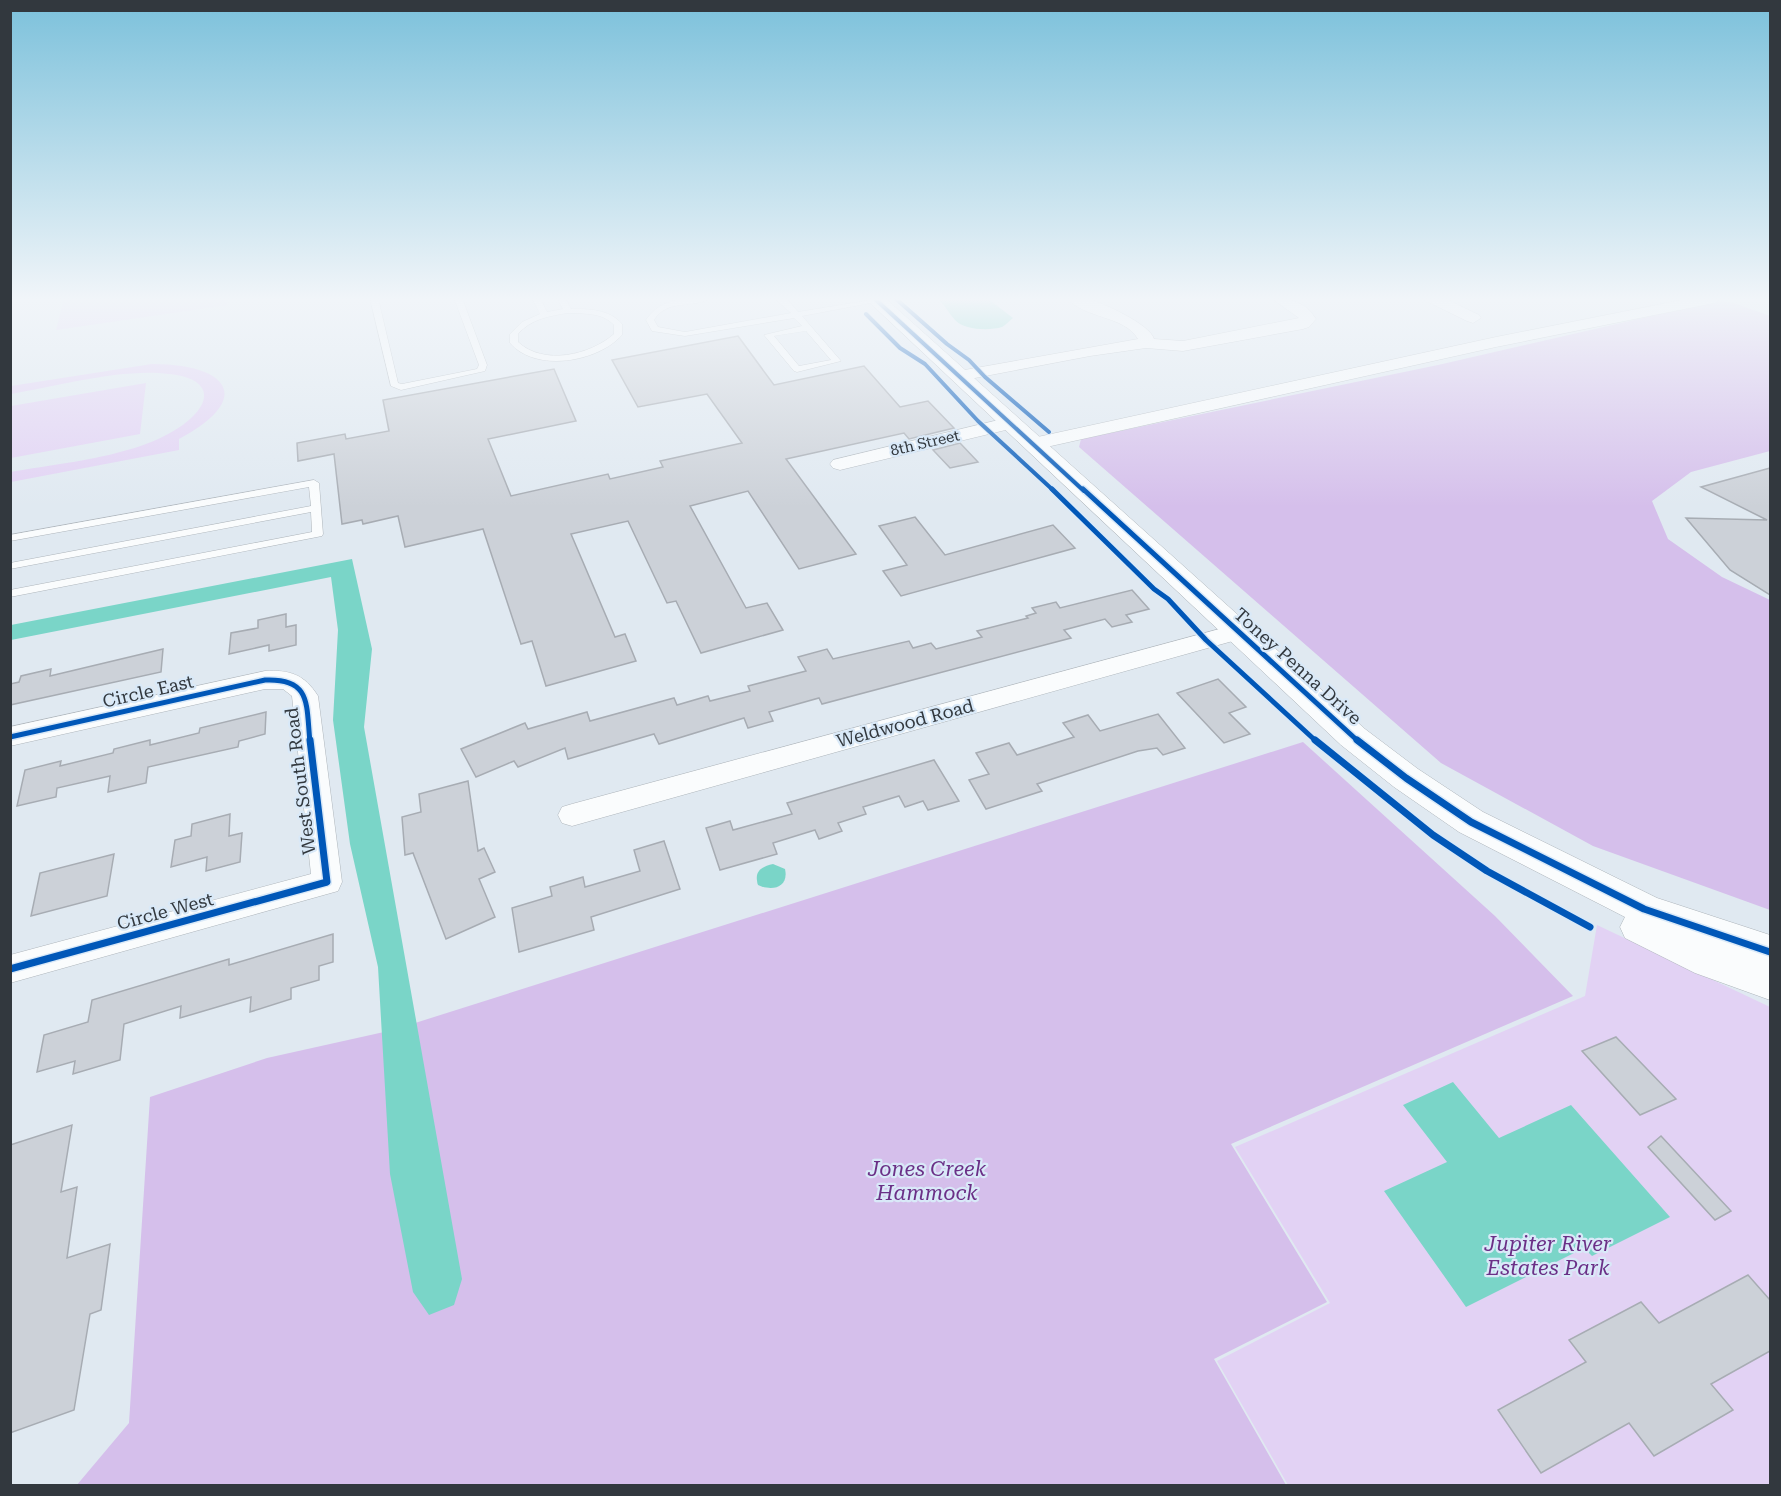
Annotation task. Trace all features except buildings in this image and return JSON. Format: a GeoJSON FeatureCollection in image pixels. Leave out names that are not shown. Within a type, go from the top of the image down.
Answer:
{"type":"FeatureCollection","features":[{"type":"Feature","properties":{"kind":"street","name":"Toney Penna Drive"},"geometry":{"type":"LineString","coordinates":[[950,368],[1353,736],[1406,778],[1471,822],[1644,909],[1770,952]]}},
{"type":"Feature","properties":{"kind":"street"},"geometry":{"type":"LineString","coordinates":[[959,376],[1002,368]]}},
{"type":"Feature","properties":{"kind":"street"},"geometry":{"type":"LineString","coordinates":[[1033,444],[1379,368]]}},
{"type":"Feature","properties":{"kind":"street","name":"8th Street"},"geometry":{"type":"LineString","coordinates":[[840,464],[1011,423]]}},
{"type":"Feature","properties":{"kind":"street","name":"Weldwood Road"},"geometry":{"type":"LineString","coordinates":[[572,815],[1238,632]]}},
{"type":"Feature","properties":{"kind":"street","name":"Circle East"},"geometry":{"type":"LineString","coordinates":[[10,737],[265,680],[292,682]]}},
{"type":"Feature","properties":{"kind":"street","name":"West South Road"},"geometry":{"type":"LineString","coordinates":[[292,682],[301,688],[305,696],[327,882]]}},
{"type":"Feature","properties":{"kind":"street","name":"Toney Penna Drive"},"geometry":{"type":"LineString","coordinates":[[1471,822],[1501,849],[1621,920],[1709,961],[1770,983]]}},
{"type":"Feature","properties":{"kind":"street","name":"Circle West"},"geometry":{"type":"LineString","coordinates":[[10,969],[327,882]]}},
{"type":"Feature","properties":{"kind":"lane"},"geometry":{"type":"LineString","coordinates":[[390,368],[394,384],[401,387],[481,371],[482,368]]}},
{"type":"Feature","properties":{"kind":"lane"},"geometry":{"type":"LineString","coordinates":[[10,538],[314,483],[318,534],[10,594]]}},
{"type":"Feature","properties":{"kind":"lane"},"geometry":{"type":"LineString","coordinates":[[10,567],[316,508]]}},
{"type":"Feature","properties":{"kind":"green space"},"geometry":{"type":"Polygon","coordinates":[[[128,368],[187,368],[214,377],[222,386],[224,397],[218,410],[203,424],[179,439],[179,450],[11,482],[11,472],[109,455],[158,439],[179,427],[196,413],[202,404],[204,395],[202,388],[192,379],[178,375],[151,373],[111,376],[11,394],[11,386],[128,368]]]}},
{"type":"Feature","properties":{"kind":"green space"},"geometry":{"type":"Polygon","coordinates":[[[1424,368],[1770,368],[1770,451],[1691,472],[1652,501],[1668,539],[1722,577],[1770,600],[1770,910],[1593,846],[1441,763],[1079,447],[1081,439],[1424,368]]]}},
{"type":"Feature","properties":{"kind":"green space"},"geometry":{"type":"Polygon","coordinates":[[[146,383],[140,434],[11,458],[11,406],[146,383]]]}},
{"type":"Feature","properties":{"kind":"green space","name":"Jones Creek Hammock"},"geometry":{"type":"Polygon","coordinates":[[[1303,742],[1495,916],[1573,996],[1231,1144],[1327,1302],[1214,1359],[1286,1485],[76,1486],[129,1423],[150,1097],[267,1058],[393,1030],[1303,742]]]}},
{"type":"Feature","properties":{"kind":"green space","name":"Jupiter River Estates Park"},"geometry":{"type":"Polygon","coordinates":[[[1597,925],[1770,1007],[1770,1485],[1288,1485],[1217,1361],[1330,1303],[1235,1147],[1585,996],[1597,925]]]}},
{"type":"Feature","properties":{"kind":"shaded area"},"geometry":{"type":"Polygon","coordinates":[[[352,559],[372,649],[364,727],[462,1279],[454,1305],[429,1315],[413,1292],[390,1174],[378,967],[350,844],[333,720],[338,630],[331,577],[11,640],[11,625],[352,559]]]}},
{"type":"Feature","properties":{"kind":"shaded area"},"geometry":{"type":"Polygon","coordinates":[[[773,864],[785,869],[785,880],[774,888],[758,885],[759,871],[773,864]]]}},
{"type":"Feature","properties":{"kind":"shaded area"},"geometry":{"type":"Polygon","coordinates":[[[1453,1082],[1499,1138],[1571,1105],[1670,1217],[1592,1256],[1584,1248],[1466,1307],[1384,1191],[1447,1162],[1403,1105],[1453,1082]]]}},
{"type":"Feature","properties":{"kind":"cycle path"},"geometry":{"type":"LineString","coordinates":[[929,368],[978,421],[1070,506],[1154,589],[1168,599],[1206,640],[1295,724],[1433,835],[1487,871],[1590,927]]}},
{"type":"Feature","properties":{"kind":"cycle path"},"geometry":{"type":"LineString","coordinates":[[950,368],[1353,737],[1406,778],[1471,822],[1644,909],[1770,952]]}},
{"type":"Feature","properties":{"kind":"cycle path"},"geometry":{"type":"LineString","coordinates":[[976,368],[1049,432]]}},
{"type":"Feature","properties":{"kind":"cycle path"},"geometry":{"type":"LineString","coordinates":[[10,737],[265,680],[283,680],[293,683],[302,690],[305,696],[327,882],[10,969]]}}]}
